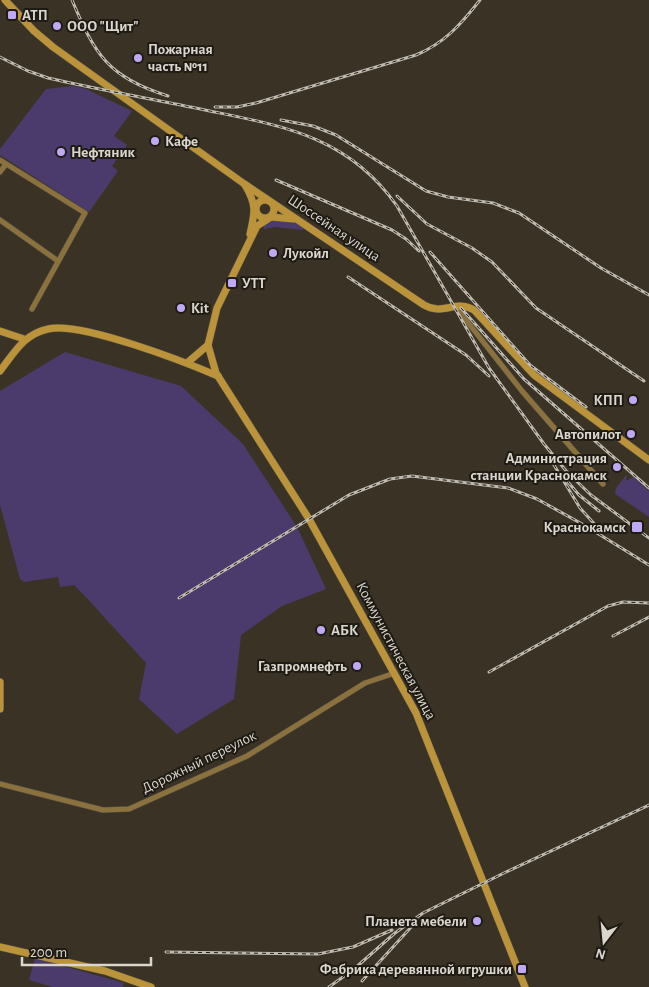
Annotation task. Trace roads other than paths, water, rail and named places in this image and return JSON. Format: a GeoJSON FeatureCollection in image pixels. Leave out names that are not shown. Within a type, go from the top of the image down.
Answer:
{"type":"FeatureCollection","features":[{"type":"Feature","properties":{"kind":"main road","name":"Шоссейная улица"},"geometry":{"type":"LineString","coordinates":[[5,0],[53,48],[243,183],[428,307],[440,310],[463,306],[474,310],[534,375],[649,460]]}},
{"type":"Feature","properties":{"kind":"main road"},"geometry":{"type":"LineString","coordinates":[[243,183],[253,198],[255,208],[260,216],[300,220]]}},
{"type":"Feature","properties":{"kind":"main road"},"geometry":{"type":"LineString","coordinates":[[187,363],[199,355],[208,345],[217,308],[250,237],[261,222],[271,217],[274,210],[272,202],[260,200],[255,208],[250,237]]}},
{"type":"Feature","properties":{"kind":"main road"},"geometry":{"type":"LineString","coordinates":[[0,371],[24,339],[49,328],[86,330],[187,363],[218,376]]}},
{"type":"Feature","properties":{"kind":"main road"},"geometry":{"type":"LineString","coordinates":[[0,331],[24,339]]}},
{"type":"Feature","properties":{"kind":"main road","name":"Коммунистическая улица"},"geometry":{"type":"LineString","coordinates":[[208,345],[218,376],[309,520],[395,673],[420,722],[446,793],[525,987]]}},
{"type":"Feature","properties":{"kind":"main road"},"geometry":{"type":"LineString","coordinates":[[199,355],[207,354],[212,360],[210,367],[201,369]]}},
{"type":"Feature","properties":{"kind":"main road"},"geometry":{"type":"LineString","coordinates":[[199,355],[196,362],[201,369]]}},
{"type":"Feature","properties":{"kind":"main road"},"geometry":{"type":"LineString","coordinates":[[0,682],[0,709]]}},
{"type":"Feature","properties":{"kind":"main road"},"geometry":{"type":"LineString","coordinates":[[0,947],[151,987]]}},
{"type":"Feature","properties":{"kind":"street"},"geometry":{"type":"LineString","coordinates":[[0,160],[85,213],[32,309]]}},
{"type":"Feature","properties":{"kind":"street"},"geometry":{"type":"LineString","coordinates":[[0,172],[6,164]]}},
{"type":"Feature","properties":{"kind":"street"},"geometry":{"type":"LineString","coordinates":[[0,220],[58,261]]}},
{"type":"Feature","properties":{"kind":"street"},"geometry":{"type":"LineString","coordinates":[[458,310],[522,391],[603,484]]}},
{"type":"Feature","properties":{"kind":"street","name":"Дорожный переулок"},"geometry":{"type":"LineString","coordinates":[[0,784],[103,810],[129,809],[247,756],[365,683],[395,673]]}},
{"type":"Feature","properties":{"kind":"railway"},"geometry":{"type":"LineString","coordinates":[[72,0],[88,36],[106,62],[131,81],[168,96]]}},
{"type":"Feature","properties":{"kind":"railway"},"geometry":{"type":"LineString","coordinates":[[215,107],[237,107],[256,103],[416,55],[444,39],[480,0]]}},
{"type":"Feature","properties":{"kind":"railway"},"geometry":{"type":"LineString","coordinates":[[0,57],[28,71],[48,78],[234,116],[287,129],[335,149],[357,164],[378,182],[397,206],[489,368],[544,444],[567,472],[591,495],[649,538]]}},
{"type":"Feature","properties":{"kind":"railway"},"geometry":{"type":"LineString","coordinates":[[281,120],[313,126],[336,135],[426,191],[448,197],[493,203],[519,213],[601,268],[649,295]]}},
{"type":"Feature","properties":{"kind":"railway"},"geometry":{"type":"LineString","coordinates":[[276,180],[392,230],[419,251]]}},
{"type":"Feature","properties":{"kind":"railway"},"geometry":{"type":"LineString","coordinates":[[397,196],[427,224],[472,248],[492,262],[536,308],[644,381]]}},
{"type":"Feature","properties":{"kind":"railway"},"geometry":{"type":"LineString","coordinates":[[430,252],[530,365],[586,407]]}},
{"type":"Feature","properties":{"kind":"railway"},"geometry":{"type":"LineString","coordinates":[[348,277],[466,355],[489,376]]}},
{"type":"Feature","properties":{"kind":"railway"},"geometry":{"type":"LineString","coordinates":[[461,308],[524,379],[649,488]]}},
{"type":"Feature","properties":{"kind":"railway"},"geometry":{"type":"LineString","coordinates":[[554,465],[580,508],[598,528]]}},
{"type":"Feature","properties":{"kind":"railway"},"geometry":{"type":"LineString","coordinates":[[179,598],[349,495],[390,479],[412,476],[508,488],[537,499],[649,565]]}},
{"type":"Feature","properties":{"kind":"railway"},"geometry":{"type":"LineString","coordinates":[[568,482],[579,495],[599,511]]}},
{"type":"Feature","properties":{"kind":"railway"},"geometry":{"type":"LineString","coordinates":[[489,672],[608,606],[623,602],[649,603]]}},
{"type":"Feature","properties":{"kind":"railway"},"geometry":{"type":"LineString","coordinates":[[613,636],[649,617]]}},
{"type":"Feature","properties":{"kind":"railway"},"geometry":{"type":"LineString","coordinates":[[329,987],[354,969],[395,933],[423,913],[649,805]]}},
{"type":"Feature","properties":{"kind":"railway"},"geometry":{"type":"LineString","coordinates":[[362,981],[413,925]]}},
{"type":"Feature","properties":{"kind":"railway"},"geometry":{"type":"LineString","coordinates":[[166,952],[318,954],[353,947],[392,930]]}},
{"type":"Feature","properties":{"kind":"place","name":"АТП"},"geometry":{"type":"Point","coordinates":[12,15]}},
{"type":"Feature","properties":{"kind":"place","name":"ООО \"Щит\""},"geometry":{"type":"Point","coordinates":[57,26]}},
{"type":"Feature","properties":{"kind":"place","name":"Пожарная часть №11"},"geometry":{"type":"Point","coordinates":[138,58]}},
{"type":"Feature","properties":{"kind":"place","name":"Кафе"},"geometry":{"type":"Point","coordinates":[155,141]}},
{"type":"Feature","properties":{"kind":"place","name":"Нефтяник"},"geometry":{"type":"Point","coordinates":[61,152]}},
{"type":"Feature","properties":{"kind":"place","name":"Лукойл"},"geometry":{"type":"Point","coordinates":[273,253]}},
{"type":"Feature","properties":{"kind":"place","name":"УТТ"},"geometry":{"type":"Point","coordinates":[232,283]}},
{"type":"Feature","properties":{"kind":"place","name":"Kit"},"geometry":{"type":"Point","coordinates":[181,308]}},
{"type":"Feature","properties":{"kind":"place","name":"КПП"},"geometry":{"type":"Point","coordinates":[633,400]}},
{"type":"Feature","properties":{"kind":"place","name":"Автопилот"},"geometry":{"type":"Point","coordinates":[631,434]}},
{"type":"Feature","properties":{"kind":"place","name":"Администрация станции Краснокамск"},"geometry":{"type":"Point","coordinates":[617,467]}},
{"type":"Feature","properties":{"kind":"place","name":"Краснокамск"},"geometry":{"type":"Point","coordinates":[637,527]}},
{"type":"Feature","properties":{"kind":"place","name":"АБК"},"geometry":{"type":"Point","coordinates":[321,630]}},
{"type":"Feature","properties":{"kind":"place","name":"Газпромнефть"},"geometry":{"type":"Point","coordinates":[357,666]}},
{"type":"Feature","properties":{"kind":"place","name":"Планета мебели"},"geometry":{"type":"Point","coordinates":[477,921]}},
{"type":"Feature","properties":{"kind":"place","name":"Фабрика деревянной игрушки"},"geometry":{"type":"Point","coordinates":[522,969]}}]}
